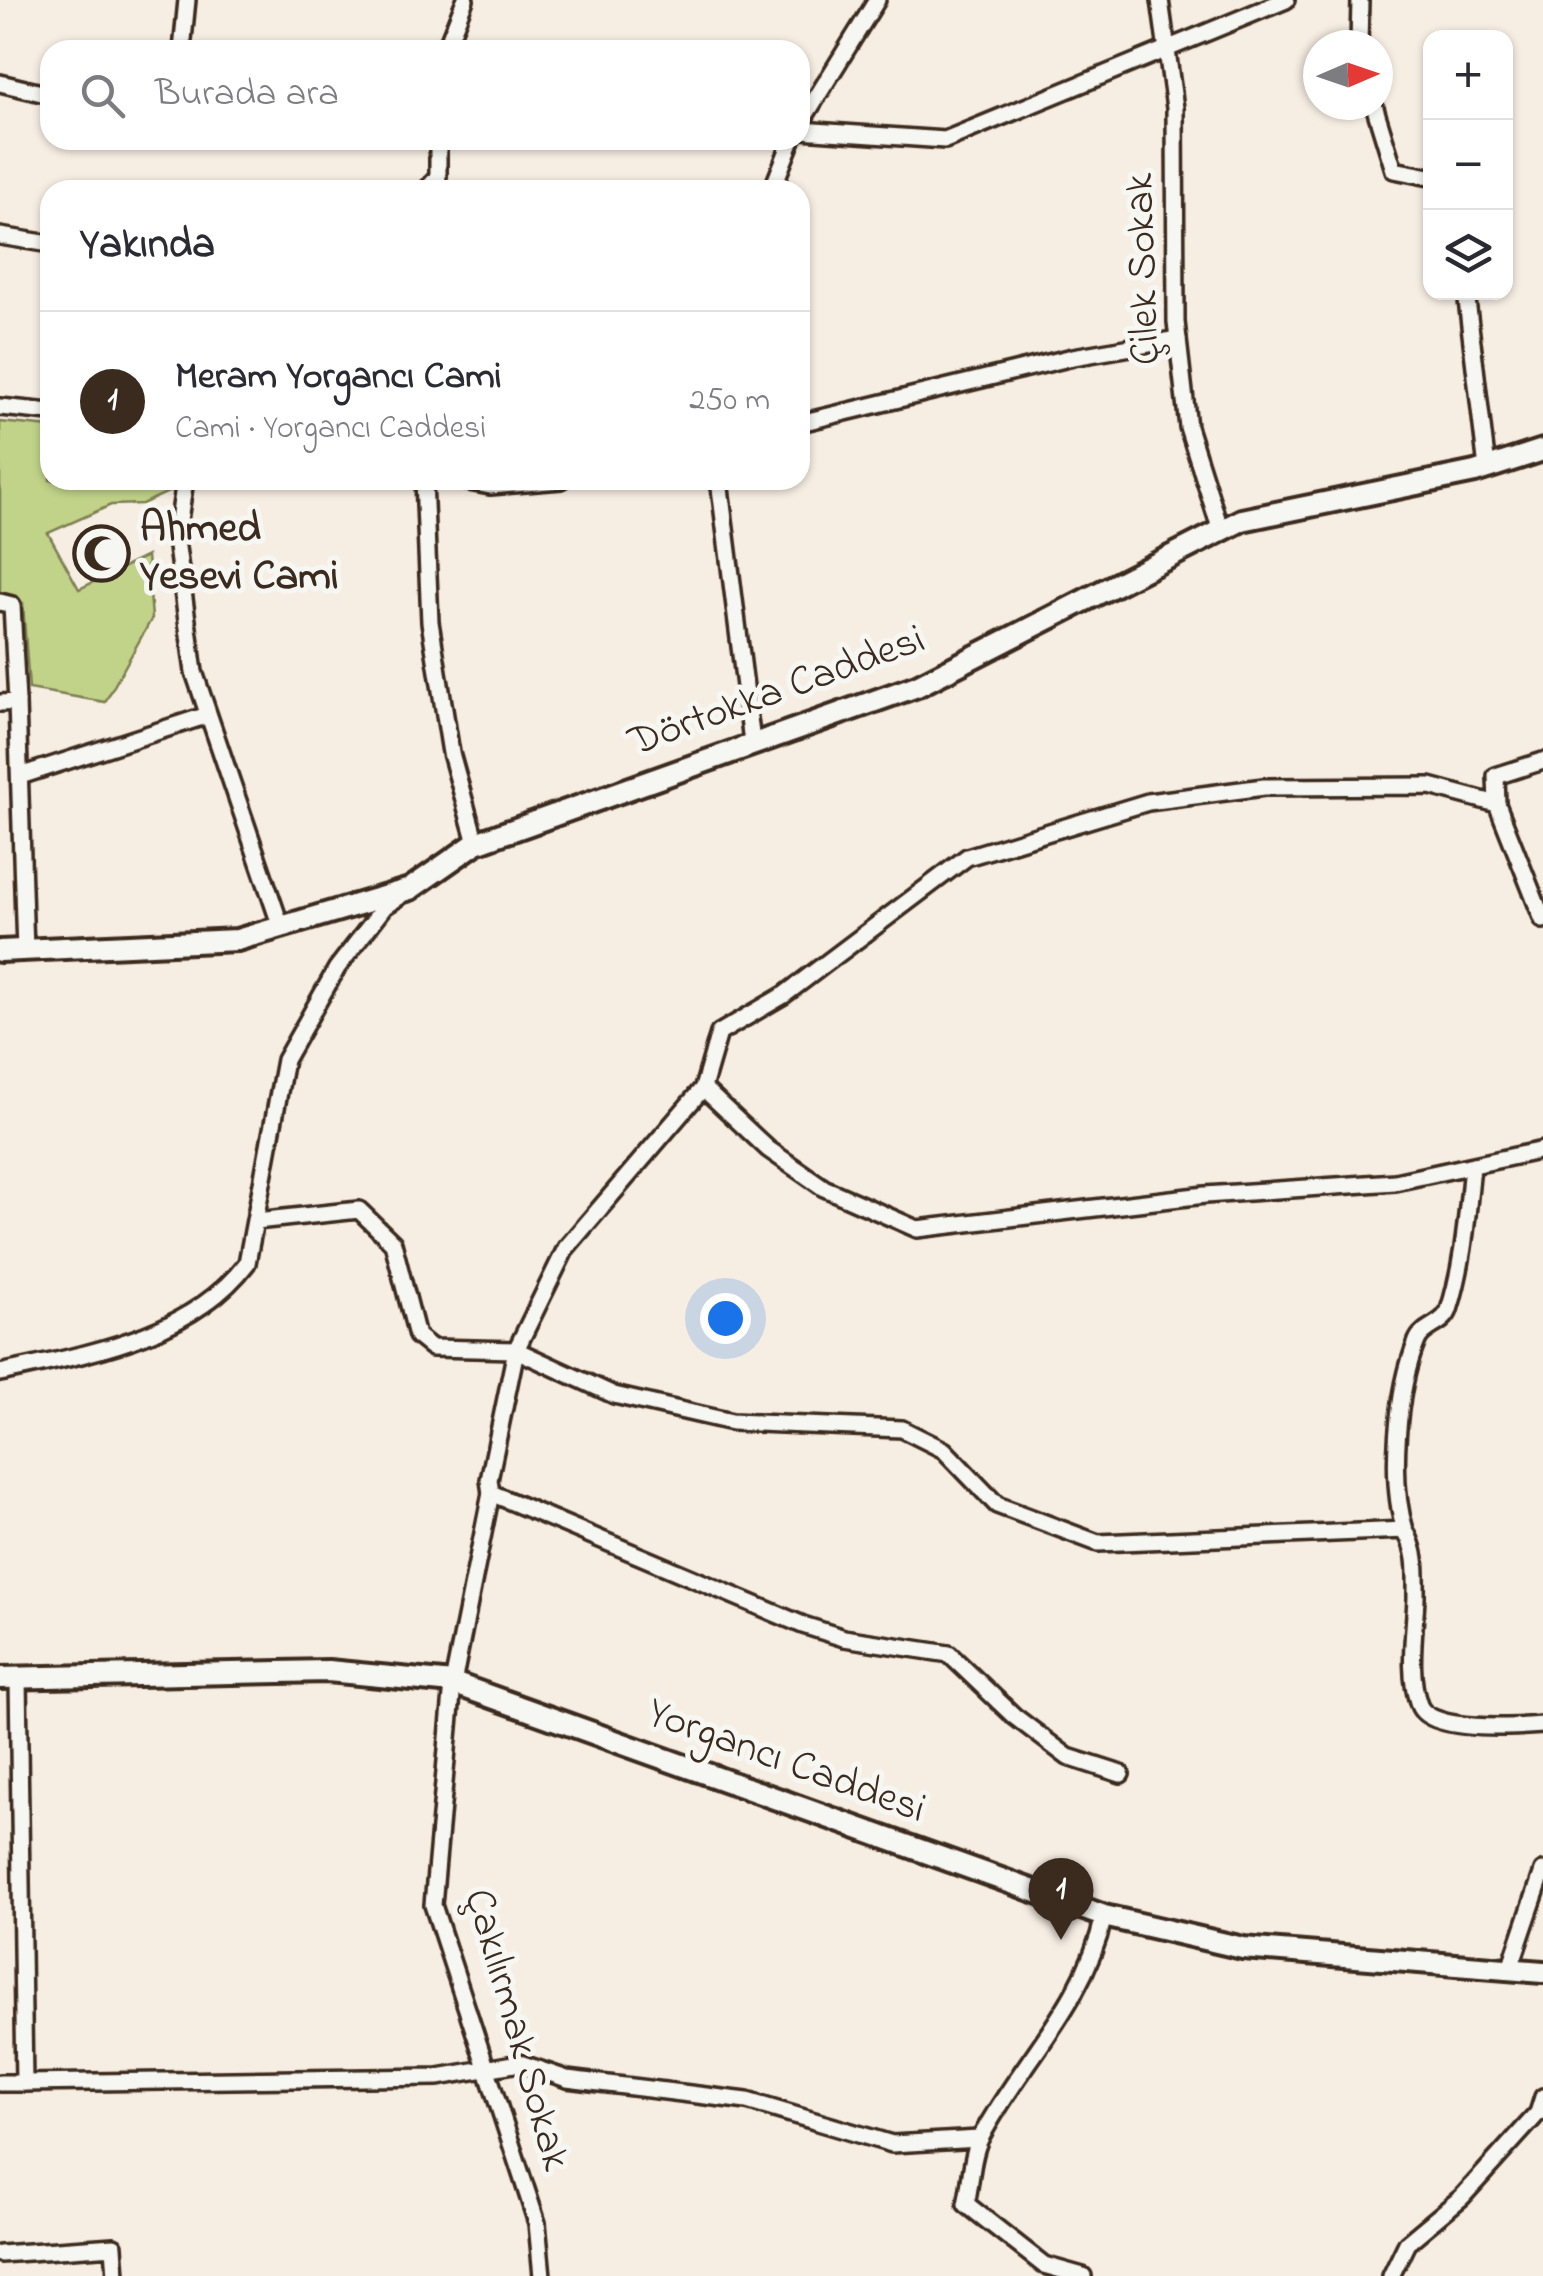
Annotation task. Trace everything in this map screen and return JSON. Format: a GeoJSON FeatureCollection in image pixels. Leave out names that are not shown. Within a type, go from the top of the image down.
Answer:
{"type":"FeatureCollection","features":[{"type":"Feature","properties":{"kind":"street"},"geometry":{"type":"LineString","coordinates":[[183,40],[188,0]]}},
{"type":"Feature","properties":{"kind":"street"},"geometry":{"type":"LineString","coordinates":[[450,40],[465,0]]}},
{"type":"Feature","properties":{"kind":"street"},"geometry":{"type":"LineString","coordinates":[[810,111],[877,0]]}},
{"type":"Feature","properties":{"kind":"street","name":"Çilek Sokak"},"geometry":{"type":"LineString","coordinates":[[1160,0],[1175,108],[1178,340],[1188,427],[1222,532]]}},
{"type":"Feature","properties":{"kind":"street"},"geometry":{"type":"LineString","coordinates":[[810,128],[945,140],[1168,45],[1286,0]]}},
{"type":"Feature","properties":{"kind":"street"},"geometry":{"type":"LineString","coordinates":[[1359,30],[1360,0]]}},
{"type":"Feature","properties":{"kind":"street"},"geometry":{"type":"LineString","coordinates":[[0,83],[40,93]]}},
{"type":"Feature","properties":{"kind":"street"},"geometry":{"type":"LineString","coordinates":[[1379,120],[1394,170],[1423,176]]}},
{"type":"Feature","properties":{"kind":"street"},"geometry":{"type":"LineString","coordinates":[[435,180],[438,150]]}},
{"type":"Feature","properties":{"kind":"street"},"geometry":{"type":"LineString","coordinates":[[776,180],[788,150]]}},
{"type":"Feature","properties":{"kind":"street"},"geometry":{"type":"LineString","coordinates":[[0,236],[40,242]]}},
{"type":"Feature","properties":{"kind":"street"},"geometry":{"type":"LineString","coordinates":[[1467,300],[1487,468]]}},
{"type":"Feature","properties":{"kind":"street"},"geometry":{"type":"LineString","coordinates":[[810,421],[1073,357],[1178,340]]}},
{"type":"Feature","properties":{"kind":"street"},"geometry":{"type":"LineString","coordinates":[[0,408],[40,411]]}},
{"type":"Feature","properties":{"kind":"street","name":"Dörtokka Caddesi"},"geometry":{"type":"LineString","coordinates":[[0,953],[237,940],[410,889],[476,843],[917,686],[1242,520],[1487,468],[1543,450]]}},
{"type":"Feature","properties":{"kind":"street"},"geometry":{"type":"LineString","coordinates":[[184,490],[176,540],[194,672],[281,927]]}},
{"type":"Feature","properties":{"kind":"street"},"geometry":{"type":"LineString","coordinates":[[424,490],[430,622],[451,753],[476,843]]}},
{"type":"Feature","properties":{"kind":"street"},"geometry":{"type":"LineString","coordinates":[[720,490],[752,742]]}},
{"type":"Feature","properties":{"kind":"street"},"geometry":{"type":"LineString","coordinates":[[0,602],[12,605],[8,702],[20,776],[25,950]]}},
{"type":"Feature","properties":{"kind":"street"},"geometry":{"type":"LineString","coordinates":[[20,776],[208,715]]}},
{"type":"Feature","properties":{"kind":"street"},"geometry":{"type":"LineString","coordinates":[[1543,761],[1496,776],[1497,804],[1543,920]]}},
{"type":"Feature","properties":{"kind":"street"},"geometry":{"type":"LineString","coordinates":[[1497,804],[1430,786],[1264,787],[1148,802],[967,857],[784,995],[718,1033],[703,1088],[768,1148],[824,1188],[917,1229],[1205,1195],[1395,1182],[1543,1150]]}},
{"type":"Feature","properties":{"kind":"street"},"geometry":{"type":"LineString","coordinates":[[0,1372],[98,1352],[188,1316],[228,1288],[247,1264],[286,1060],[337,968],[385,906],[410,889]]}},
{"type":"Feature","properties":{"kind":"street","name":"Çakılırmak Sokak"},"geometry":{"type":"LineString","coordinates":[[542,2276],[538,2222],[484,2071],[433,1905],[452,1683],[516,1350],[566,1248],[703,1088]]}},
{"type":"Feature","properties":{"kind":"street"},"geometry":{"type":"LineString","coordinates":[[1472,1166],[1461,1267],[1447,1316],[1419,1336],[1409,1366],[1395,1459],[1405,1530],[1417,1550],[1414,1675],[1419,1707],[1428,1717],[1509,1728],[1543,1725]]}},
{"type":"Feature","properties":{"kind":"street"},"geometry":{"type":"LineString","coordinates":[[256,1220],[359,1210],[393,1244],[417,1336],[432,1348],[516,1350],[614,1395],[732,1422],[902,1429],[944,1450],[998,1504],[1098,1542],[1405,1530]]}},
{"type":"Feature","properties":{"kind":"street"},"geometry":{"type":"LineString","coordinates":[[491,1493],[803,1625],[844,1638],[949,1654],[1014,1716],[1068,1757],[1122,1774]]}},
{"type":"Feature","properties":{"kind":"street","name":"Yorgancı Caddesi"},"geometry":{"type":"LineString","coordinates":[[9,1678],[328,1671],[452,1683],[1104,1916],[1243,1948],[1543,1972]]}},
{"type":"Feature","properties":{"kind":"street"},"geometry":{"type":"LineString","coordinates":[[9,1678],[24,2083]]}},
{"type":"Feature","properties":{"kind":"street"},"geometry":{"type":"LineString","coordinates":[[1510,1968],[1543,1871]]}},
{"type":"Feature","properties":{"kind":"street"},"geometry":{"type":"LineString","coordinates":[[1083,2276],[1044,2265],[966,2204],[980,2140],[1058,2022],[1100,1937],[1104,1916]]}},
{"type":"Feature","properties":{"kind":"street"},"geometry":{"type":"LineString","coordinates":[[0,2083],[438,2076],[520,2062],[566,2079],[748,2101],[892,2144],[980,2140]]}},
{"type":"Feature","properties":{"kind":"street"},"geometry":{"type":"LineString","coordinates":[[1391,2276],[1407,2243],[1462,2197],[1538,2113],[1543,2098]]}},
{"type":"Feature","properties":{"kind":"street"},"geometry":{"type":"LineString","coordinates":[[0,2254],[114,2246],[116,2276]]}},
{"type":"Feature","properties":{"kind":"green space"},"geometry":{"type":"Polygon","coordinates":[[[0,422],[40,426],[40,490],[173,490],[142,504],[111,505],[48,533],[79,589],[147,556],[152,618],[105,702],[29,689],[23,603],[0,594],[0,422]]]}},
{"type":"Feature","properties":{"kind":"place","name":"Ahmed Yesevi Cami"},"geometry":{"type":"Point","coordinates":[101,553]}},
{"type":"Feature","properties":{"kind":"place","name":"Meram Yorgancı Cami"},"geometry":{"type":"Point","coordinates":[1061,1940]}}]}
